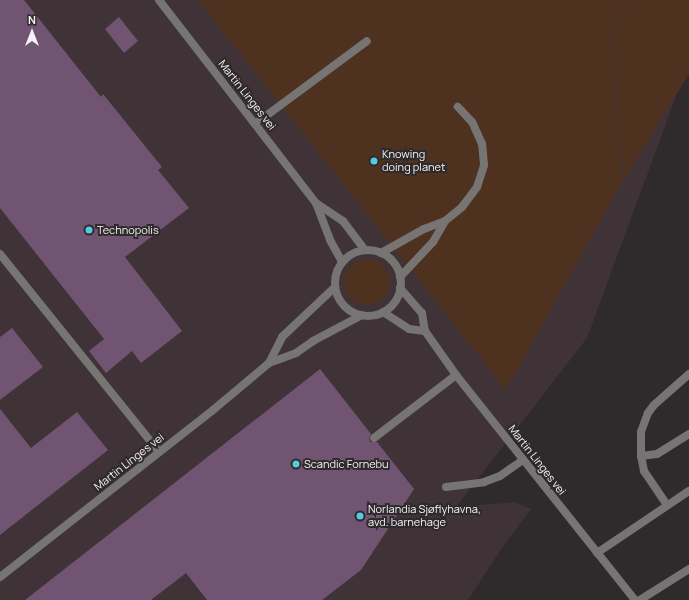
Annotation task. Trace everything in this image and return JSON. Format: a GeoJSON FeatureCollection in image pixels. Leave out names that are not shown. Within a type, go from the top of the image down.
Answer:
{"type":"FeatureCollection","features":[{"type":"Feature","properties":{"kind":"street","name":"Martin Linges vei"},"geometry":{"type":"LineString","coordinates":[[160,0],[316,203],[330,240],[342,262]]}},
{"type":"Feature","properties":{"kind":"street"},"geometry":{"type":"LineString","coordinates":[[256,124],[367,41]]}},
{"type":"Feature","properties":{"kind":"street"},"geometry":{"type":"LineString","coordinates":[[400,277],[433,242],[445,221],[470,198],[477,188],[484,165],[484,154],[478,133],[472,122],[458,107]]}},
{"type":"Feature","properties":{"kind":"street","name":"Martin Linges vei"},"geometry":{"type":"LineString","coordinates":[[316,203],[343,221],[365,250]]}},
{"type":"Feature","properties":{"kind":"street"},"geometry":{"type":"LineString","coordinates":[[381,253],[424,229],[445,221]]}},
{"type":"Feature","properties":{"kind":"street"},"geometry":{"type":"LineString","coordinates":[[365,250],[381,253],[393,262],[400,277],[400,288],[394,302],[383,312],[374,315],[354,313],[344,306],[339,300],[335,287],[336,275],[342,262],[353,253],[365,250]]}},
{"type":"Feature","properties":{"kind":"street"},"geometry":{"type":"LineString","coordinates":[[0,254],[159,452]]}},
{"type":"Feature","properties":{"kind":"street","name":"Martin Linges vei"},"geometry":{"type":"LineString","coordinates":[[269,363],[282,337],[335,287]]}},
{"type":"Feature","properties":{"kind":"street","name":"Martin Linges vei"},"geometry":{"type":"LineString","coordinates":[[400,288],[422,313],[425,331],[456,375],[635,600]]}},
{"type":"Feature","properties":{"kind":"street"},"geometry":{"type":"LineString","coordinates":[[383,312],[409,329],[425,331]]}},
{"type":"Feature","properties":{"kind":"street","name":"Martin Linges vei"},"geometry":{"type":"LineString","coordinates":[[0,577],[213,410],[269,363],[296,353],[317,338],[362,315]]}},
{"type":"Feature","properties":{"kind":"street"},"geometry":{"type":"LineString","coordinates":[[667,505],[644,471],[641,456],[641,432],[648,412],[689,374]]}},
{"type":"Feature","properties":{"kind":"street"},"geometry":{"type":"LineString","coordinates":[[374,438],[456,375]]}},
{"type":"Feature","properties":{"kind":"street"},"geometry":{"type":"LineString","coordinates":[[641,456],[657,454],[689,434]]}},
{"type":"Feature","properties":{"kind":"street"},"geometry":{"type":"LineString","coordinates":[[446,487],[484,482],[500,476],[523,460]]}},
{"type":"Feature","properties":{"kind":"street"},"geometry":{"type":"LineString","coordinates":[[597,552],[689,491]]}},
{"type":"Feature","properties":{"kind":"street"},"geometry":{"type":"LineString","coordinates":[[640,600],[689,569]]}},
{"type":"Feature","properties":{"kind":"shaded area"},"geometry":{"type":"Polygon","coordinates":[[[0,0],[689,0],[689,61],[587,338],[456,507],[515,502],[531,509],[504,545],[468,600],[0,600],[0,0]]]}},
{"type":"Feature","properties":{"kind":"shaded area"},"geometry":{"type":"Polygon","coordinates":[[[198,0],[630,0],[609,28],[623,180],[506,390],[198,0]]]}},
{"type":"Feature","properties":{"kind":"shaded area"},"geometry":{"type":"Polygon","coordinates":[[[631,0],[689,0],[689,74],[624,179],[610,28],[631,0]]]}},
{"type":"Feature","properties":{"kind":"shaded area"},"geometry":{"type":"Polygon","coordinates":[[[362,259],[372,259],[380,263],[386,269],[390,277],[390,287],[386,295],[380,301],[372,305],[362,305],[354,301],[348,295],[344,287],[344,277],[348,269],[354,263],[362,259]]]}},
{"type":"Feature","properties":{"kind":"building","name":"Technopolis"},"geometry":{"type":"Polygon","coordinates":[[[0,0],[24,0],[101,97],[103,94],[162,167],[158,170],[189,208],[125,257],[182,331],[141,363],[132,351],[106,373],[89,351],[104,339],[0,208],[0,0]]]}},
{"type":"Feature","properties":{"kind":"building"},"geometry":{"type":"Polygon","coordinates":[[[119,17],[138,41],[124,53],[105,29],[119,17]]]}},
{"type":"Feature","properties":{"kind":"building"},"geometry":{"type":"Polygon","coordinates":[[[12,328],[43,367],[0,400],[0,337],[12,328]]]}},
{"type":"Feature","properties":{"kind":"building","name":"Scandic Fornebu"},"geometry":{"type":"Polygon","coordinates":[[[320,369],[371,434],[369,438],[370,442],[377,442],[414,489],[361,570],[322,600],[207,600],[186,573],[151,600],[25,600],[320,369]]]}},
{"type":"Feature","properties":{"kind":"building"},"geometry":{"type":"Polygon","coordinates":[[[0,409],[31,448],[77,412],[108,450],[0,535],[0,409]]]}},
{"type":"Feature","properties":{"kind":"place","name":"Knowing doing planet"},"geometry":{"type":"Point","coordinates":[374,161]}},
{"type":"Feature","properties":{"kind":"place","name":"Technopolis"},"geometry":{"type":"Point","coordinates":[89,230]}},
{"type":"Feature","properties":{"kind":"place","name":"Scandic Fornebu"},"geometry":{"type":"Point","coordinates":[296,464]}},
{"type":"Feature","properties":{"kind":"place","name":"Norlandia Sjøflyhavna, avd. barnehage"},"geometry":{"type":"Point","coordinates":[360,516]}}]}
